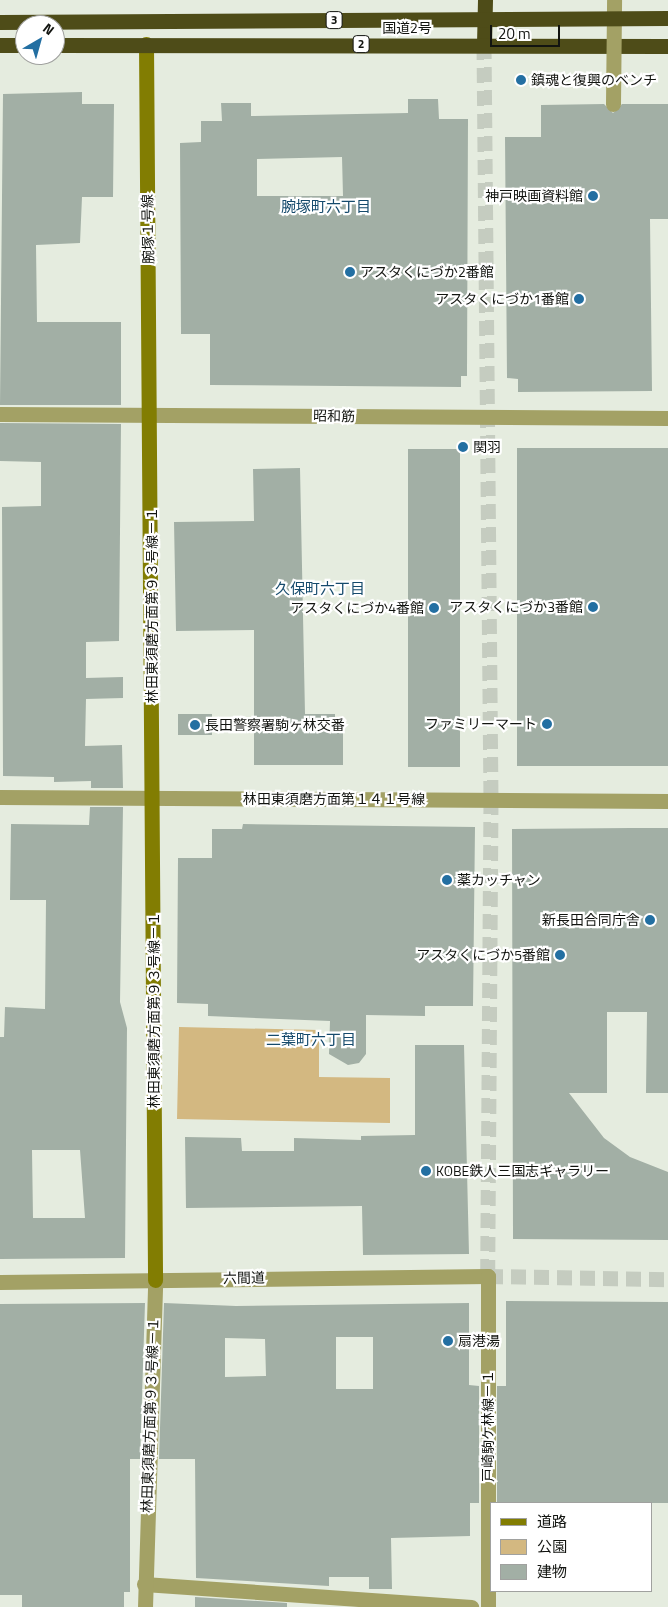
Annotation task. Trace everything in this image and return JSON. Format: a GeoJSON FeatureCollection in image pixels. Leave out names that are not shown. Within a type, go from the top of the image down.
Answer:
{"type":"FeatureCollection","features":[{"type":"Feature","properties":{"kind":"highway"},"geometry":{"type":"LineString","coordinates":[[484,44],[485,0]]}},
{"type":"Feature","properties":{"kind":"highway","name":"3"},"geometry":{"type":"LineString","coordinates":[[0,22],[668,18]]}},
{"type":"Feature","properties":{"kind":"highway","name":"国道2号"},"geometry":{"type":"LineString","coordinates":[[65,45],[484,44],[668,46]]}},
{"type":"Feature","properties":{"kind":"highway"},"geometry":{"type":"LineString","coordinates":[[0,45],[15,45]]}},
{"type":"Feature","properties":{"kind":"street"},"geometry":{"type":"LineString","coordinates":[[613,104],[614,0]]}},
{"type":"Feature","properties":{"kind":"street","name":"腕塚１号線"},"geometry":{"type":"LineString","coordinates":[[146,44],[151,413]]}},
{"type":"Feature","properties":{"kind":"street","name":"昭和筋"},"geometry":{"type":"LineString","coordinates":[[0,414],[151,413],[668,418]]}},
{"type":"Feature","properties":{"kind":"street","name":"林田東須磨方面第９３号線－１"},"geometry":{"type":"LineString","coordinates":[[145,1607],[144,1584],[155,1280],[151,413]]}},
{"type":"Feature","properties":{"kind":"street","name":"林田東須磨方面第１４１号線"},"geometry":{"type":"LineString","coordinates":[[0,797],[668,801]]}},
{"type":"Feature","properties":{"kind":"street","name":"六間道"},"geometry":{"type":"LineString","coordinates":[[0,1282],[488,1276]]}},
{"type":"Feature","properties":{"kind":"street","name":"戸崎駒ケ林線－１"},"geometry":{"type":"LineString","coordinates":[[488,1276],[488,1607]]}},
{"type":"Feature","properties":{"kind":"street"},"geometry":{"type":"LineString","coordinates":[[144,1584],[471,1607]]}},
{"type":"Feature","properties":{"kind":"green space"},"geometry":{"type":"Polygon","coordinates":[[[179,1027],[319,1030],[319,1077],[390,1078],[390,1123],[177,1119],[179,1027]]]}},
{"type":"Feature","properties":{"kind":"building"},"geometry":{"type":"Polygon","coordinates":[[[82,92],[82,104],[114,104],[113,197],[82,197],[80,243],[36,245],[37,322],[121,322],[121,405],[0,405],[3,94],[82,92]]]}},
{"type":"Feature","properties":{"kind":"building","name":"アスタくにづか2番館"},"geometry":{"type":"Polygon","coordinates":[[[408,99],[438,99],[439,119],[468,119],[467,376],[461,376],[461,387],[210,385],[210,334],[181,334],[180,143],[201,142],[201,121],[222,121],[221,103],[251,103],[251,116],[408,113],[408,99]],[[342,157],[257,159],[257,196],[343,196],[342,157]]]}},
{"type":"Feature","properties":{"kind":"building","name":"アスタくにづか1番館"},"geometry":{"type":"Polygon","coordinates":[[[604,104],[613,113],[622,104],[668,104],[668,219],[650,219],[652,391],[518,392],[518,379],[507,378],[505,137],[541,137],[541,105],[604,104]]]}},
{"type":"Feature","properties":{"kind":"building"},"geometry":{"type":"Polygon","coordinates":[[[0,423],[121,424],[119,641],[86,642],[86,678],[123,677],[123,698],[86,699],[85,746],[122,745],[123,788],[91,788],[91,781],[54,782],[54,777],[3,776],[2,507],[41,506],[41,462],[0,461],[0,423]]]}},
{"type":"Feature","properties":{"kind":"building","name":"アスタくにづか3番館"},"geometry":{"type":"Polygon","coordinates":[[[517,448],[668,448],[668,766],[517,766],[517,448]]]}},
{"type":"Feature","properties":{"kind":"building","name":"アスタくにづか4番館"},"geometry":{"type":"Polygon","coordinates":[[[408,449],[460,449],[460,767],[408,767],[408,449]]]}},
{"type":"Feature","properties":{"kind":"building"},"geometry":{"type":"Polygon","coordinates":[[[300,468],[305,714],[335,714],[335,719],[343,719],[343,765],[254,765],[254,630],[176,631],[174,522],[254,521],[253,469],[300,468]]]}},
{"type":"Feature","properties":{"kind":"building","name":"長田警察署駒ヶ林交番"},"geometry":{"type":"Polygon","coordinates":[[[178,714],[212,714],[212,735],[178,735],[178,714]]]}},
{"type":"Feature","properties":{"kind":"building"},"geometry":{"type":"Polygon","coordinates":[[[90,807],[123,807],[120,1002],[127,1028],[125,1258],[0,1259],[0,1037],[4,1037],[5,1007],[45,1009],[46,900],[10,900],[11,824],[89,825],[90,807]],[[32,1150],[33,1218],[85,1218],[80,1150],[32,1150]]]}},
{"type":"Feature","properties":{"kind":"building"},"geometry":{"type":"Polygon","coordinates":[[[243,824],[475,827],[473,1006],[425,1006],[425,1016],[366,1015],[366,1054],[359,1063],[348,1065],[329,1054],[330,1021],[208,1016],[208,1004],[177,1003],[178,858],[212,858],[212,829],[242,829],[243,824]]]}},
{"type":"Feature","properties":{"kind":"building","name":"アスタくにづか5番館"},"geometry":{"type":"Polygon","coordinates":[[[668,828],[668,1093],[646,1093],[647,1012],[607,1012],[607,1093],[569,1093],[604,1138],[630,1157],[668,1172],[668,1240],[513,1239],[512,829],[668,828]]]}},
{"type":"Feature","properties":{"kind":"building"},"geometry":{"type":"Polygon","coordinates":[[[415,1045],[464,1045],[469,1254],[363,1255],[362,1206],[186,1208],[185,1137],[241,1138],[242,1151],[294,1151],[294,1138],[361,1140],[361,1136],[415,1135],[415,1045]]]}},
{"type":"Feature","properties":{"kind":"building"},"geometry":{"type":"Polygon","coordinates":[[[506,1301],[668,1302],[668,1503],[497,1502],[497,1386],[506,1386],[506,1301]]]}},
{"type":"Feature","properties":{"kind":"building"},"geometry":{"type":"Polygon","coordinates":[[[145,1303],[140,1459],[130,1459],[130,1592],[124,1592],[124,1607],[22,1607],[22,1595],[0,1595],[0,1304],[145,1303]]]}},
{"type":"Feature","properties":{"kind":"building"},"geometry":{"type":"Polygon","coordinates":[[[164,1303],[236,1306],[469,1303],[469,1385],[479,1386],[479,1503],[470,1503],[470,1536],[391,1538],[392,1589],[369,1589],[369,1577],[329,1577],[329,1586],[196,1578],[195,1459],[159,1459],[164,1303]],[[336,1337],[336,1389],[373,1389],[373,1337],[336,1337]],[[225,1338],[225,1377],[266,1376],[265,1339],[225,1338]]]}},
{"type":"Feature","properties":{"kind":"building"},"geometry":{"type":"Polygon","coordinates":[[[195,1597],[287,1603],[287,1607],[195,1607],[195,1597]]]}},
{"type":"Feature","properties":{"kind":"tunnel"},"geometry":{"type":"LineString","coordinates":[[484,44],[491,799],[488,1276],[668,1279]]}},
{"type":"Feature","properties":{"kind":"place","name":"鎮魂と復興のベンチ"},"geometry":{"type":"Point","coordinates":[521,80]}},
{"type":"Feature","properties":{"kind":"place","name":"神戸映画資料館"},"geometry":{"type":"Point","coordinates":[593,196]}},
{"type":"Feature","properties":{"kind":"place","name":"アスタくにづか2番館"},"geometry":{"type":"Point","coordinates":[350,272]}},
{"type":"Feature","properties":{"kind":"place","name":"アスタくにづか1番館"},"geometry":{"type":"Point","coordinates":[579,299]}},
{"type":"Feature","properties":{"kind":"place","name":"関羽"},"geometry":{"type":"Point","coordinates":[463,447]}},
{"type":"Feature","properties":{"kind":"place","name":"アスタくにづか3番館"},"geometry":{"type":"Point","coordinates":[593,607]}},
{"type":"Feature","properties":{"kind":"place","name":"アスタくにづか4番館"},"geometry":{"type":"Point","coordinates":[434,608]}},
{"type":"Feature","properties":{"kind":"place","name":"ファミリーマート"},"geometry":{"type":"Point","coordinates":[547,724]}},
{"type":"Feature","properties":{"kind":"place","name":"長田警察署駒ヶ林交番"},"geometry":{"type":"Point","coordinates":[195,725]}},
{"type":"Feature","properties":{"kind":"place","name":"薬カッチャン"},"geometry":{"type":"Point","coordinates":[447,880]}},
{"type":"Feature","properties":{"kind":"place","name":"新長田合同庁舎"},"geometry":{"type":"Point","coordinates":[650,920]}},
{"type":"Feature","properties":{"kind":"place","name":"アスタくにづか5番館"},"geometry":{"type":"Point","coordinates":[560,955]}},
{"type":"Feature","properties":{"kind":"place","name":"KOBE鉄人三国志ギャラリー"},"geometry":{"type":"Point","coordinates":[426,1171]}},
{"type":"Feature","properties":{"kind":"place","name":"扇港湯"},"geometry":{"type":"Point","coordinates":[448,1341]}},
{"type":"Feature","properties":{"kind":"district","name":"腕塚町六丁目"},"geometry":{"type":"Point","coordinates":[326,207]}},
{"type":"Feature","properties":{"kind":"district","name":"久保町六丁目"},"geometry":{"type":"Point","coordinates":[320,589]}},
{"type":"Feature","properties":{"kind":"district","name":"二葉町六丁目"},"geometry":{"type":"Point","coordinates":[311,1040]}}]}
